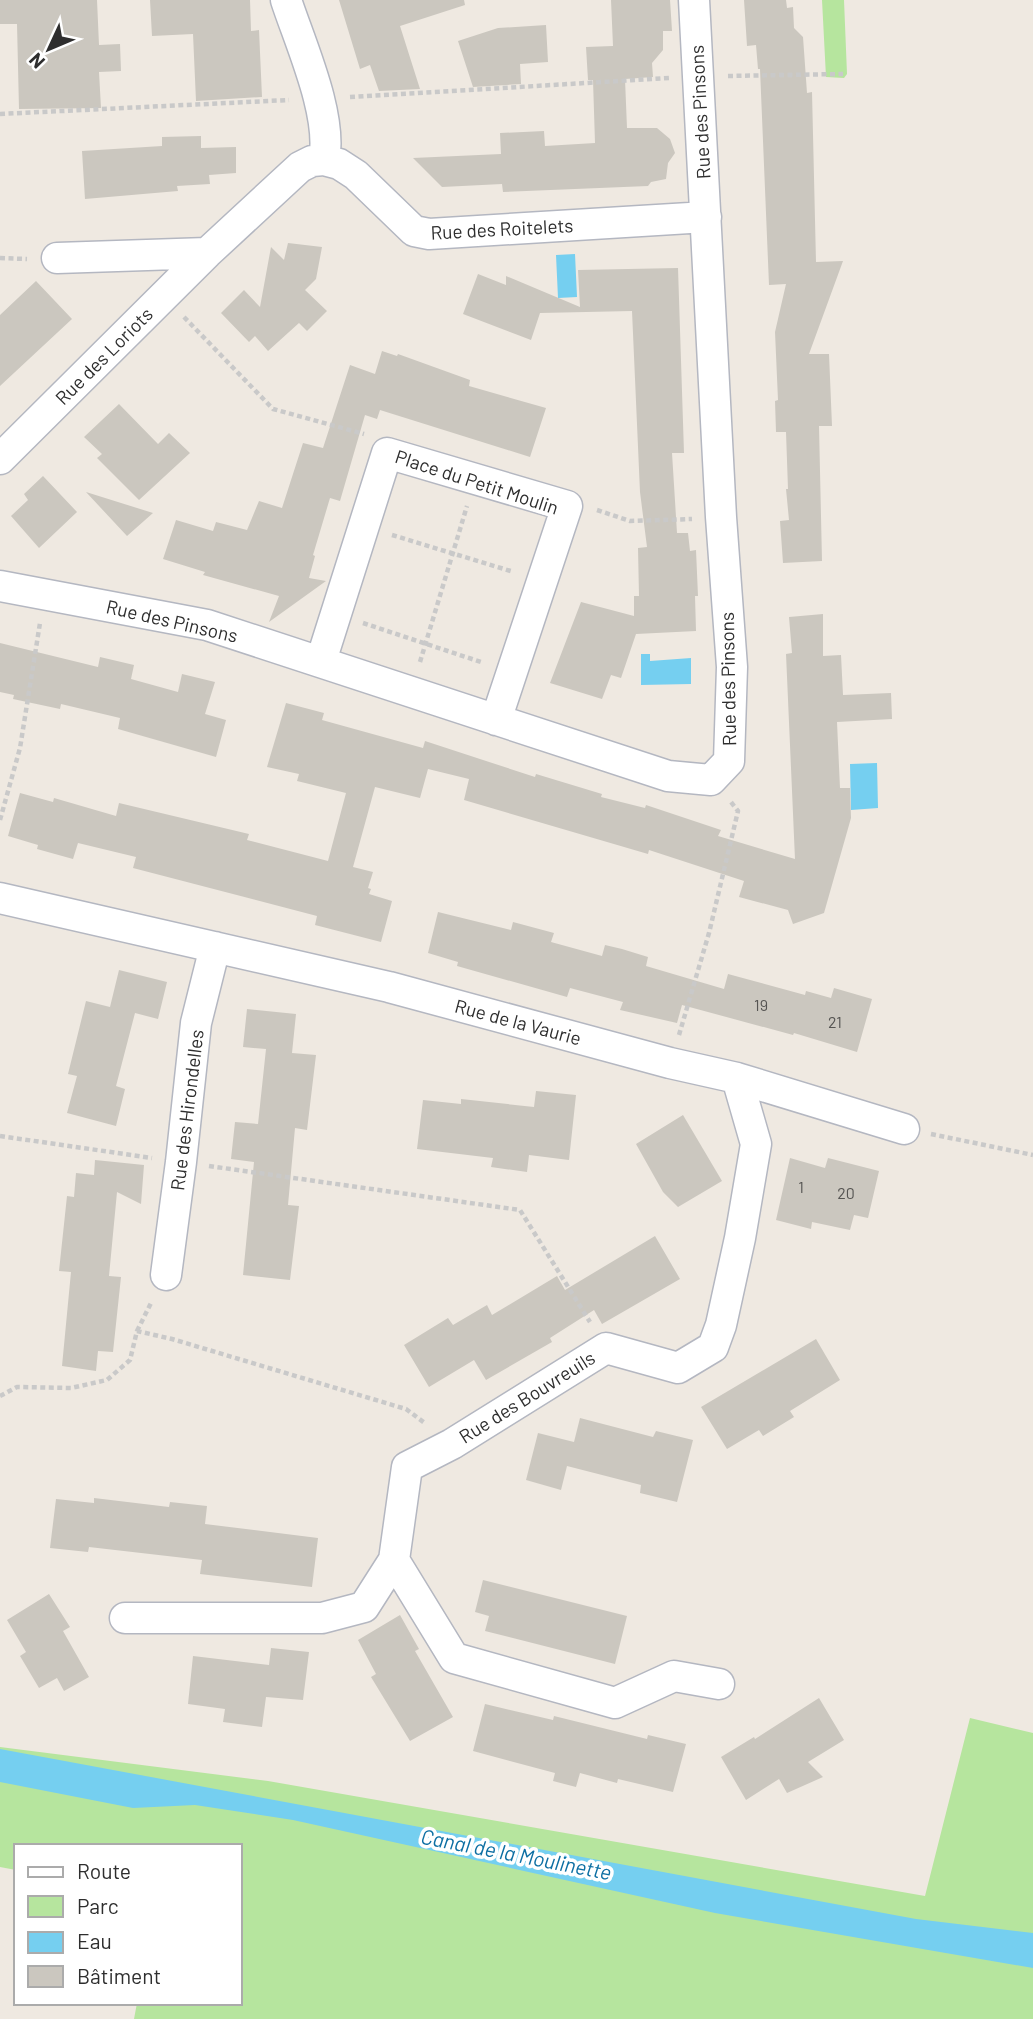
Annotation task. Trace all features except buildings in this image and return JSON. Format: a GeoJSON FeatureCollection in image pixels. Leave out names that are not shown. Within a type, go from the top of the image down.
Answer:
{"type":"FeatureCollection","features":[{"type":"Feature","properties":{"kind":"street"},"geometry":{"type":"LineString","coordinates":[[286,0],[319,99],[327,145],[324,160]]}},
{"type":"Feature","properties":{"kind":"street","name":"Rue des Pinsons"},"geometry":{"type":"LineString","coordinates":[[0,586],[207,625],[668,776],[711,780],[729,761],[732,667],[721,517],[694,0]]}},
{"type":"Feature","properties":{"kind":"street","name":"Rue des Roitelets"},"geometry":{"type":"LineString","coordinates":[[324,160],[339,164],[356,175],[414,231],[429,234],[706,217]]}},
{"type":"Feature","properties":{"kind":"street","name":"Rue des Loriots"},"geometry":{"type":"LineString","coordinates":[[0,459],[207,253],[300,167],[312,161],[324,160]]}},
{"type":"Feature","properties":{"kind":"street"},"geometry":{"type":"LineString","coordinates":[[57,258],[207,253]]}},
{"type":"Feature","properties":{"kind":"street"},"geometry":{"type":"LineString","coordinates":[[162,254],[167,293]]}},
{"type":"Feature","properties":{"kind":"street","name":"Place du Petit Moulin"},"geometry":{"type":"LineString","coordinates":[[321,662],[387,453],[567,506],[496,720]]}},
{"type":"Feature","properties":{"kind":"street","name":"Rue de la Vaurie"},"geometry":{"type":"LineString","coordinates":[[0,898],[388,987],[670,1063],[737,1078],[904,1129]]}},
{"type":"Feature","properties":{"kind":"street","name":"Rue des Hirondelles"},"geometry":{"type":"LineString","coordinates":[[166,1275],[196,1023],[215,947]]}},
{"type":"Feature","properties":{"kind":"street","name":"Rue des Bouvreuils"},"geometry":{"type":"LineString","coordinates":[[125,1618],[322,1618],[364,1607],[394,1560],[407,1467],[452,1444],[606,1348],[678,1368],[713,1347],[721,1325],[740,1238],[756,1143],[737,1078]]}},
{"type":"Feature","properties":{"kind":"street"},"geometry":{"type":"LineString","coordinates":[[394,1560],[454,1658],[615,1703],[674,1676],[719,1684]]}},
{"type":"Feature","properties":{"kind":"path"},"geometry":{"type":"LineString","coordinates":[[0,114],[698,77],[843,74]]}},
{"type":"Feature","properties":{"kind":"path"},"geometry":{"type":"LineString","coordinates":[[167,293],[273,408],[378,438],[387,453]]}},
{"type":"Feature","properties":{"kind":"path"},"geometry":{"type":"LineString","coordinates":[[409,691],[476,478]]}},
{"type":"Feature","properties":{"kind":"path"},"geometry":{"type":"LineString","coordinates":[[567,506],[581,505],[630,521],[721,517]]}},
{"type":"Feature","properties":{"kind":"path"},"geometry":{"type":"LineString","coordinates":[[364,527],[542,581]]}},
{"type":"Feature","properties":{"kind":"path"},"geometry":{"type":"LineString","coordinates":[[0,820],[20,748],[45,594]]}},
{"type":"Feature","properties":{"kind":"path"},"geometry":{"type":"LineString","coordinates":[[337,615],[512,673]]}},
{"type":"Feature","properties":{"kind":"path"},"geometry":{"type":"LineString","coordinates":[[670,1063],[709,933],[738,811],[711,780]]}},
{"type":"Feature","properties":{"kind":"path"},"geometry":{"type":"LineString","coordinates":[[904,1129],[1033,1155]]}},
{"type":"Feature","properties":{"kind":"path"},"geometry":{"type":"LineString","coordinates":[[0,1136],[520,1210],[606,1348]]}},
{"type":"Feature","properties":{"kind":"path"},"geometry":{"type":"LineString","coordinates":[[0,1396],[17,1387],[71,1388],[107,1380],[131,1360],[137,1331],[406,1409],[452,1444]]}},
{"type":"Feature","properties":{"kind":"green space"},"geometry":{"type":"Polygon","coordinates":[[[822,0],[844,0],[847,74],[844,78],[826,77],[822,0]]]}},
{"type":"Feature","properties":{"kind":"green space"},"geometry":{"type":"Polygon","coordinates":[[[970,1718],[1033,1733],[1033,2019],[134,2019],[137,2005],[242,2005],[242,1844],[14,1844],[14,1870],[0,1867],[0,1747],[268,1781],[925,1896],[970,1718]]]}},
{"type":"Feature","properties":{"kind":"water"},"geometry":{"type":"Polygon","coordinates":[[[575,254],[577,297],[558,298],[556,255],[575,254]]]}},
{"type":"Feature","properties":{"kind":"water"},"geometry":{"type":"Polygon","coordinates":[[[641,654],[650,654],[650,661],[691,658],[691,684],[641,685],[641,654]]]}},
{"type":"Feature","properties":{"kind":"water"},"geometry":{"type":"Polygon","coordinates":[[[877,763],[878,808],[851,810],[850,764],[877,763]]]}},
{"type":"Feature","properties":{"kind":"water","name":"Canal de la Moulinette"},"geometry":{"type":"Polygon","coordinates":[[[0,1749],[916,1919],[1033,1933],[1033,1968],[715,1913],[293,1820],[195,1805],[133,1808],[0,1782],[0,1749]]]}}]}
